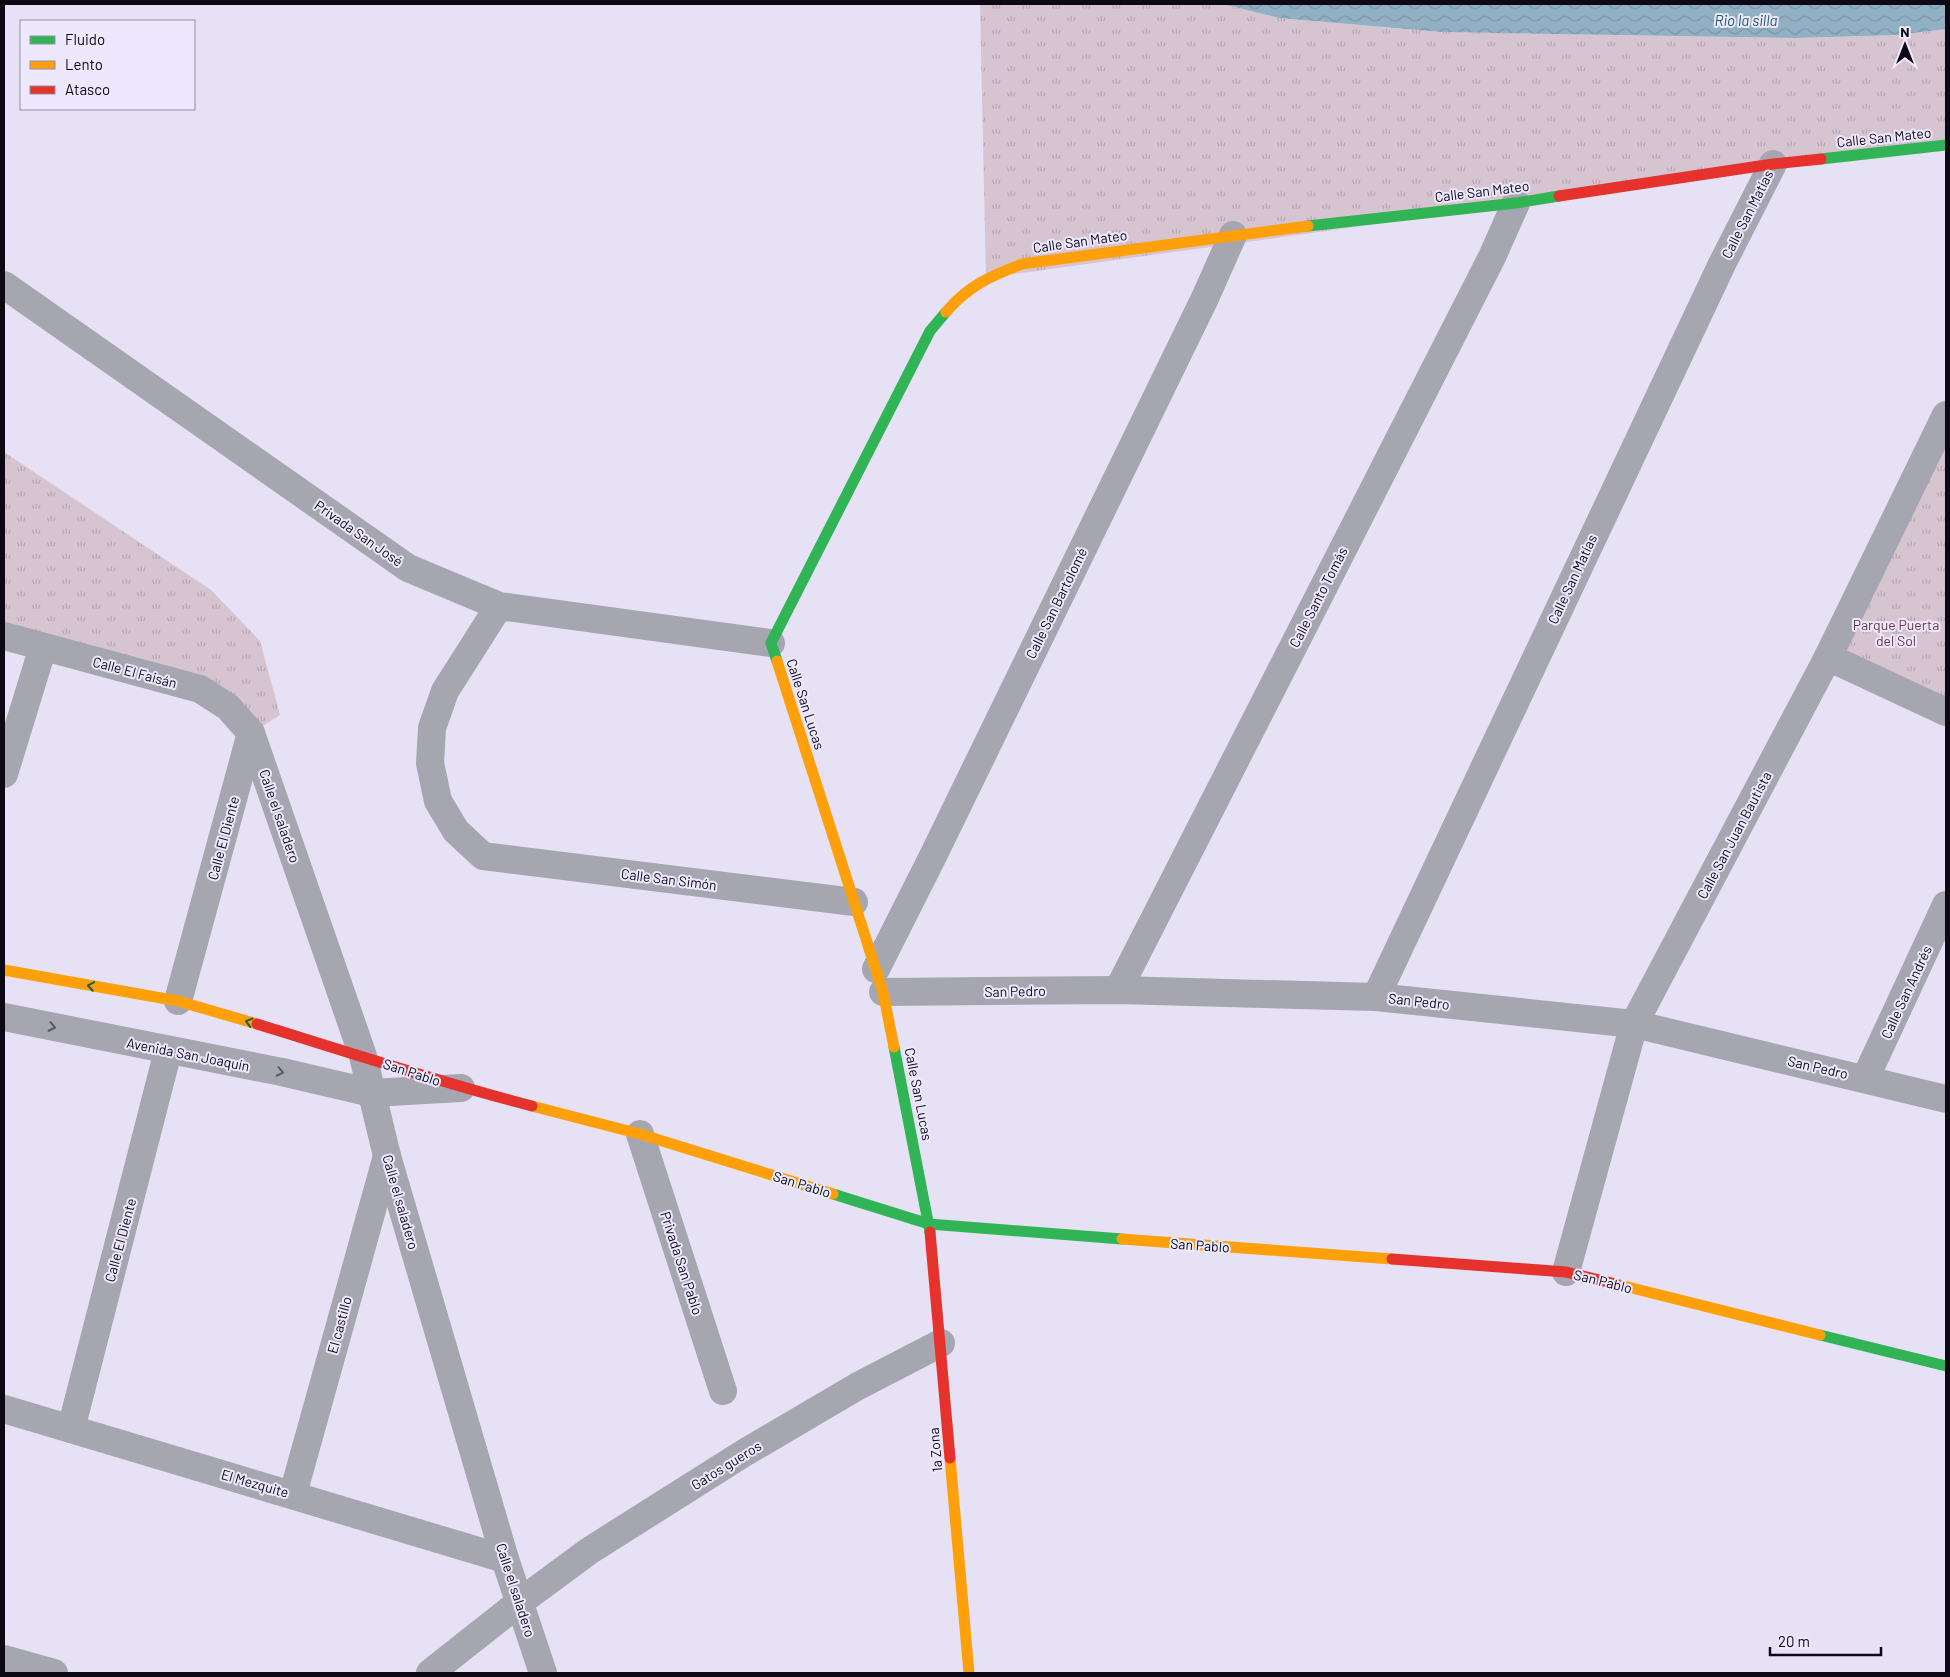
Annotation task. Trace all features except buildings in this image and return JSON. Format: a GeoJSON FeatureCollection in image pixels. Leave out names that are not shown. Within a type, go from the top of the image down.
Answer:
{"type":"FeatureCollection","features":[{"type":"Feature","properties":{"kind":"street","name":"Calle San Mateo"},"geometry":{"type":"LineString","coordinates":[[771,643],[930,331],[957,299],[986,278],[1022,264],[1233,235],[1516,203],[1773,164],[1946,144]]}},
{"type":"Feature","properties":{"kind":"street","name":"Calle San Matías"},"geometry":{"type":"LineString","coordinates":[[1376,996],[1722,264],[1773,164]]}},
{"type":"Feature","properties":{"kind":"street","name":"Calle Santo Tomás"},"geometry":{"type":"LineString","coordinates":[[1118,990],[1492,257],[1516,203]]}},
{"type":"Feature","properties":{"kind":"street","name":"Calle San Bartolomé"},"geometry":{"type":"LineString","coordinates":[[879,981],[933,856],[1201,307],[1233,235]]}},
{"type":"Feature","properties":{"kind":"street","name":"Privada San José"},"geometry":{"type":"LineString","coordinates":[[4,286],[408,568],[499,606],[771,643]]}},
{"type":"Feature","properties":{"kind":"street","name":"Calle San Juan Bautista"},"geometry":{"type":"LineString","coordinates":[[1566,1272],[1634,1024],[1828,657],[1944,424]]}},
{"type":"Feature","properties":{"kind":"street","name":"Calle San Simón"},"geometry":{"type":"LineString","coordinates":[[499,606],[445,691],[432,728],[430,763],[438,801],[456,831],[483,856],[854,902]]}},
{"type":"Feature","properties":{"kind":"street","name":"Calle El Faisán"},"geometry":{"type":"LineString","coordinates":[[4,636],[200,689],[228,707],[251,733]]}},
{"type":"Feature","properties":{"kind":"street","name":"Calle San Lucas"},"geometry":{"type":"LineString","coordinates":[[771,643],[879,981],[929,1224]]}},
{"type":"Feature","properties":{"kind":"street"},"geometry":{"type":"LineString","coordinates":[[4,774],[43,647]]}},
{"type":"Feature","properties":{"kind":"street"},"geometry":{"type":"LineString","coordinates":[[1828,657],[1946,712]]}},
{"type":"Feature","properties":{"kind":"street","name":"Calle El Diente"},"geometry":{"type":"LineString","coordinates":[[178,1002],[251,733]]}},
{"type":"Feature","properties":{"kind":"street","name":"Calle el saladero"},"geometry":{"type":"LineString","coordinates":[[251,733],[363,1056],[387,1156],[505,1559],[543,1673]]}},
{"type":"Feature","properties":{"kind":"street","name":"Calle San Andrés"},"geometry":{"type":"LineString","coordinates":[[1865,1079],[1946,905]]}},
{"type":"Feature","properties":{"kind":"street"},"geometry":{"type":"LineString","coordinates":[[4,970],[178,1002],[363,1056]]}},
{"type":"Feature","properties":{"kind":"street","name":"San Pedro"},"geometry":{"type":"LineString","coordinates":[[879,981],[1118,990],[1376,996],[1634,1024],[1946,1099]]}},
{"type":"Feature","properties":{"kind":"street","name":"Avenida San Joaquín"},"geometry":{"type":"LineString","coordinates":[[4,1017],[168,1051],[282,1072],[372,1093]]}},
{"type":"Feature","properties":{"kind":"street","name":"Calle El Diente"},"geometry":{"type":"LineString","coordinates":[[71,1429],[168,1051]]}},
{"type":"Feature","properties":{"kind":"street","name":"San Pablo"},"geometry":{"type":"LineString","coordinates":[[363,1056],[461,1088],[640,1134],[929,1224],[1566,1272],[1946,1366]]}},
{"type":"Feature","properties":{"kind":"street","name":"San Pablo"},"geometry":{"type":"LineString","coordinates":[[372,1093],[461,1088]]}},
{"type":"Feature","properties":{"kind":"street","name":"Privada San Pablo"},"geometry":{"type":"LineString","coordinates":[[640,1134],[723,1391]]}},
{"type":"Feature","properties":{"kind":"street","name":"El castillo"},"geometry":{"type":"LineString","coordinates":[[292,1494],[387,1156]]}},
{"type":"Feature","properties":{"kind":"street","name":"1a Zona"},"geometry":{"type":"LineString","coordinates":[[929,1224],[969,1673]]}},
{"type":"Feature","properties":{"kind":"street","name":"Gatos gueros"},"geometry":{"type":"LineString","coordinates":[[430,1673],[520,1602],[590,1551],[744,1453],[858,1386],[941,1343]]}},
{"type":"Feature","properties":{"kind":"street","name":"El Mezquite"},"geometry":{"type":"LineString","coordinates":[[4,1409],[505,1559]]}},
{"type":"Feature","properties":{"kind":"street"},"geometry":{"type":"LineString","coordinates":[[4,1659],[54,1673]]}},
{"type":"Feature","properties":{"kind":"green space"},"geometry":{"type":"Polygon","coordinates":[[[980,4],[1223,4],[1279,18],[1441,32],[1796,38],[1898,35],[1946,29],[1946,145],[986,278],[980,4]]]}},
{"type":"Feature","properties":{"kind":"green space","name":"Parque Puerta del Sol"},"geometry":{"type":"Polygon","coordinates":[[[1946,430],[1946,712],[1828,657],[1946,430]]]}},
{"type":"Feature","properties":{"kind":"green space"},"geometry":{"type":"Polygon","coordinates":[[[4,452],[211,590],[260,641],[280,715],[251,733],[228,707],[4,636],[4,452]]]}},
{"type":"Feature","properties":{"kind":"water","name":"Rio la silla"},"geometry":{"type":"Polygon","coordinates":[[[1223,4],[1946,4],[1946,29],[1898,35],[1796,38],[1441,32],[1279,18],[1223,4]]]}},
{"type":"Feature","properties":{"kind":"traffic: fast"},"geometry":{"type":"LineString","coordinates":[[1821,159],[1946,145]]}},
{"type":"Feature","properties":{"kind":"traffic: fast"},"geometry":{"type":"LineString","coordinates":[[1308,226],[1516,203],[1559,196]]}},
{"type":"Feature","properties":{"kind":"traffic: fast"},"geometry":{"type":"LineString","coordinates":[[777,661],[771,643],[930,331],[946,312]]}},
{"type":"Feature","properties":{"kind":"traffic: fast"},"geometry":{"type":"LineString","coordinates":[[894,1047],[930,1232]]}},
{"type":"Feature","properties":{"kind":"traffic: fast"},"geometry":{"type":"LineString","coordinates":[[833,1194],[929,1224],[1122,1239]]}},
{"type":"Feature","properties":{"kind":"traffic: fast"},"geometry":{"type":"LineString","coordinates":[[1820,1335],[1946,1366]]}},
{"type":"Feature","properties":{"kind":"traffic: slow"},"geometry":{"type":"LineString","coordinates":[[946,312],[963,295],[981,282],[1022,264],[1308,226]]}},
{"type":"Feature","properties":{"kind":"traffic: slow"},"geometry":{"type":"LineString","coordinates":[[777,661],[883,992],[894,1047]]}},
{"type":"Feature","properties":{"kind":"traffic: slow"},"geometry":{"type":"LineString","coordinates":[[4,970],[178,1001],[257,1024]]}},
{"type":"Feature","properties":{"kind":"traffic: slow"},"geometry":{"type":"LineString","coordinates":[[532,1106],[640,1134],[833,1194]]}},
{"type":"Feature","properties":{"kind":"traffic: slow"},"geometry":{"type":"LineString","coordinates":[[1122,1239],[1392,1259]]}},
{"type":"Feature","properties":{"kind":"traffic: slow"},"geometry":{"type":"LineString","coordinates":[[1616,1284],[1820,1335]]}},
{"type":"Feature","properties":{"kind":"traffic: slow"},"geometry":{"type":"LineString","coordinates":[[950,1458],[969,1673]]}},
{"type":"Feature","properties":{"kind":"traffic: jam"},"geometry":{"type":"LineString","coordinates":[[1559,196],[1773,164],[1821,159]]}},
{"type":"Feature","properties":{"kind":"traffic: jam"},"geometry":{"type":"LineString","coordinates":[[257,1024],[428,1077],[532,1106]]}},
{"type":"Feature","properties":{"kind":"traffic: jam"},"geometry":{"type":"LineString","coordinates":[[930,1232],[950,1458]]}},
{"type":"Feature","properties":{"kind":"traffic: jam"},"geometry":{"type":"LineString","coordinates":[[1392,1259],[1566,1272],[1616,1284]]}}]}
